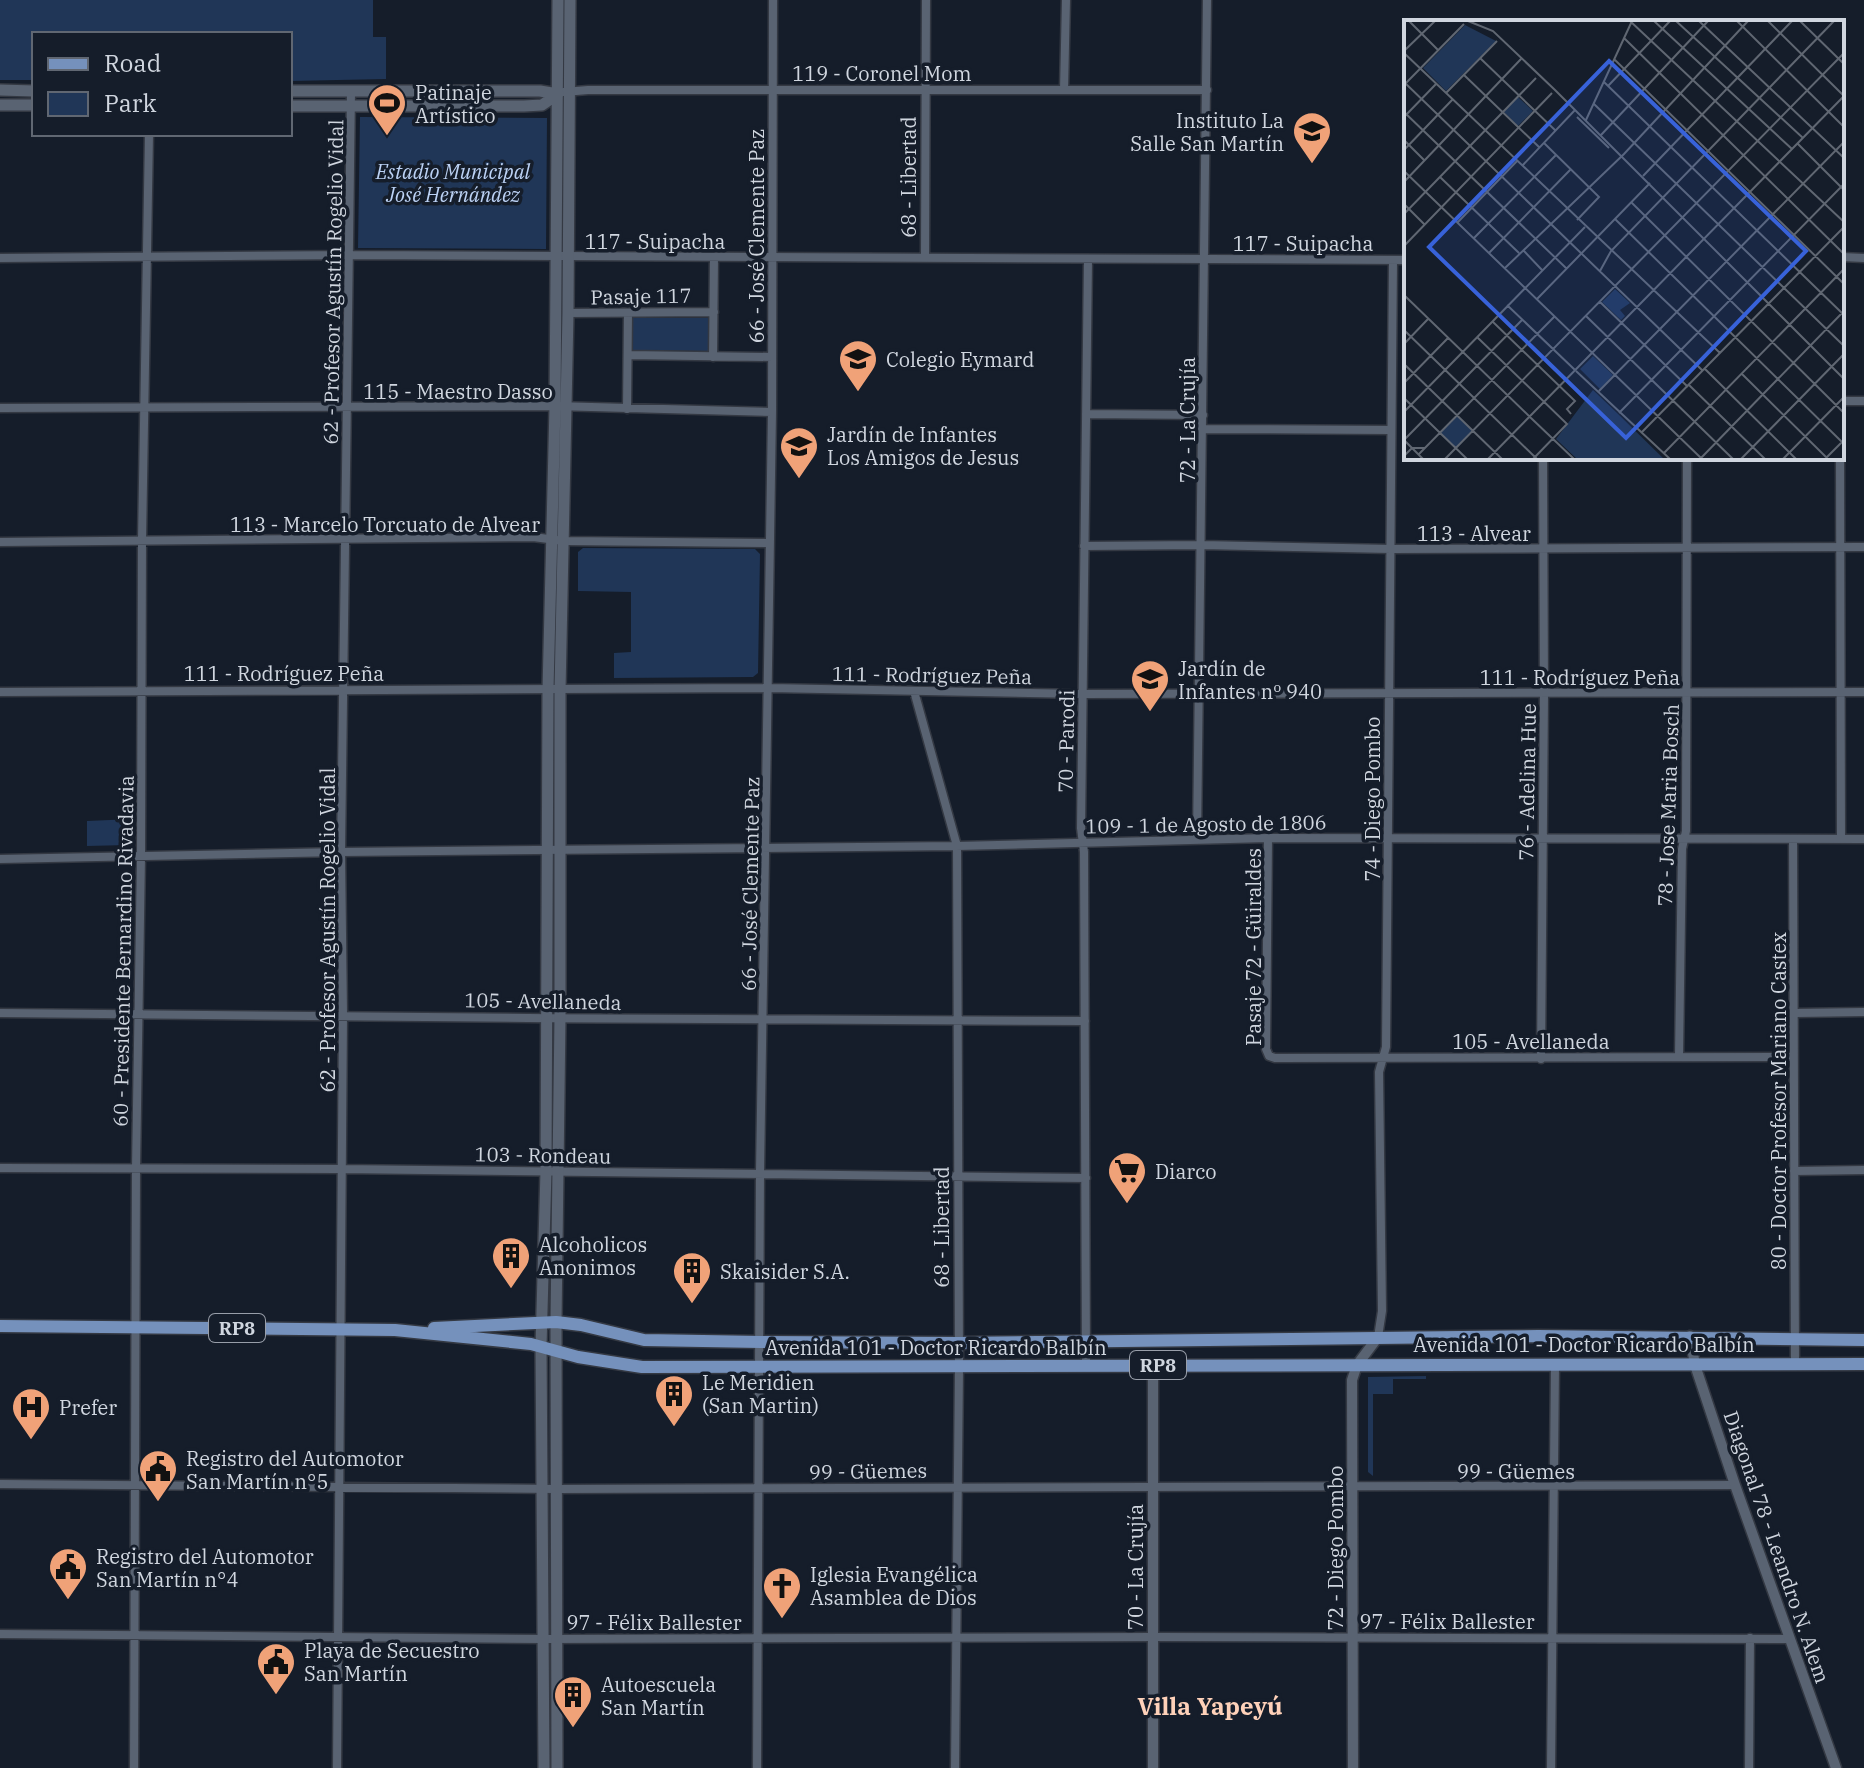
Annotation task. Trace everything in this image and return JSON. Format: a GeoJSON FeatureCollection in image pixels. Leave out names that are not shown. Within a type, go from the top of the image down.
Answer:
{"type":"FeatureCollection","features":[{"type":"Feature","properties":{"kind":"main road"},"geometry":{"type":"LineString","coordinates":[[558,0],[564,92]]}},
{"type":"Feature","properties":{"kind":"main road"},"geometry":{"type":"LineString","coordinates":[[544,1768],[556,1489],[557,1351],[547,1017],[548,850],[561,407],[564,92],[570,0]]}},
{"type":"Feature","properties":{"kind":"main road"},"geometry":{"type":"LineString","coordinates":[[0,90],[32,91]]}},
{"type":"Feature","properties":{"kind":"main road","name":"119 - Coronel Mom"},"geometry":{"type":"LineString","coordinates":[[292,91],[564,92]]}},
{"type":"Feature","properties":{"kind":"main road","name":"119 - Coronel Mom"},"geometry":{"type":"LineString","coordinates":[[292,106],[542,105],[564,92]]}},
{"type":"Feature","properties":{"kind":"main road"},"geometry":{"type":"LineString","coordinates":[[0,105],[32,105]]}},
{"type":"Feature","properties":{"kind":"main road"},"geometry":{"type":"LineString","coordinates":[[561,407],[568,313],[563,257]]}},
{"type":"Feature","properties":{"kind":"main road"},"geometry":{"type":"LineString","coordinates":[[554,690],[561,849],[560,1017],[541,1346],[543,1489],[557,1768]]}},
{"type":"Feature","properties":{"kind":"main road","name":"Avenida 101 - Doctor Ricardo Balbín"},"geometry":{"type":"LineString","coordinates":[[0,1326],[395,1330],[556,1322],[644,1340],[761,1342],[1690,1336],[1864,1340]]}},
{"type":"Feature","properties":{"kind":"main road","name":"Avenida 101 - Doctor Ricardo Balbín"},"geometry":{"type":"LineString","coordinates":[[395,1330],[541,1346],[634,1367],[1864,1364]]}},
{"type":"Feature","properties":{"kind":"street","name":"66 - José Clemente Paz"},"geometry":{"type":"LineString","coordinates":[[757,1768],[760,1173],[774,256],[773,0]]}},
{"type":"Feature","properties":{"kind":"street","name":"68 - Libertad"},"geometry":{"type":"LineString","coordinates":[[925,257],[926,0]]}},
{"type":"Feature","properties":{"kind":"street"},"geometry":{"type":"LineString","coordinates":[[1064,90],[1066,0]]}},
{"type":"Feature","properties":{"kind":"street","name":"72 - La Crujía"},"geometry":{"type":"LineString","coordinates":[[1197,839],[1207,0]]}},
{"type":"Feature","properties":{"kind":"street","name":"119 - Coronel Mom"},"geometry":{"type":"LineString","coordinates":[[564,92],[1207,90]]}},
{"type":"Feature","properties":{"kind":"street","name":"62 - Profesor Agustín Rogelio Vidal"},"geometry":{"type":"LineString","coordinates":[[337,1768],[343,1015],[341,852],[351,91]]}},
{"type":"Feature","properties":{"kind":"street","name":"60 - Presidente Bernardino Rivadavia"},"geometry":{"type":"LineString","coordinates":[[134,1768],[136,1169],[149,136]]}},
{"type":"Feature","properties":{"kind":"street","name":"117 - Suipacha"},"geometry":{"type":"LineString","coordinates":[[0,258],[350,255],[1404,260]]}},
{"type":"Feature","properties":{"kind":"street"},"geometry":{"type":"LineString","coordinates":[[713,357],[714,257]]}},
{"type":"Feature","properties":{"kind":"street"},"geometry":{"type":"LineString","coordinates":[[1844,257],[1864,258]]}},
{"type":"Feature","properties":{"kind":"street","name":"70 - Parodi"},"geometry":{"type":"LineString","coordinates":[[1086,1366],[1082,694],[1088,259]]}},
{"type":"Feature","properties":{"kind":"street","name":"74 - Diego Pombo"},"geometry":{"type":"LineString","coordinates":[[1378,1337],[1382,1311],[1379,1072],[1386,1047],[1393,260]]}},
{"type":"Feature","properties":{"kind":"street","name":"Pasaje 117"},"geometry":{"type":"LineString","coordinates":[[568,313],[714,312]]}},
{"type":"Feature","properties":{"kind":"street"},"geometry":{"type":"LineString","coordinates":[[627,409],[628,313]]}},
{"type":"Feature","properties":{"kind":"street"},"geometry":{"type":"LineString","coordinates":[[628,355],[772,357]]}},
{"type":"Feature","properties":{"kind":"street"},"geometry":{"type":"LineString","coordinates":[[1393,402],[1404,402]]}},
{"type":"Feature","properties":{"kind":"street","name":"115 - Maestro Dasso"},"geometry":{"type":"LineString","coordinates":[[0,408],[561,407],[772,412]]}},
{"type":"Feature","properties":{"kind":"street"},"geometry":{"type":"LineString","coordinates":[[1086,414],[1203,415]]}},
{"type":"Feature","properties":{"kind":"street"},"geometry":{"type":"LineString","coordinates":[[1204,429],[1391,430]]}},
{"type":"Feature","properties":{"kind":"street","name":"76 - Adelina Hue"},"geometry":{"type":"LineString","coordinates":[[1541,1059],[1543,460]]}},
{"type":"Feature","properties":{"kind":"street","name":"78 - Jose Maria Bosch"},"geometry":{"type":"LineString","coordinates":[[1679,1056],[1688,693],[1687,460]]}},
{"type":"Feature","properties":{"kind":"street"},"geometry":{"type":"LineString","coordinates":[[1840,460],[1841,839]]}},
{"type":"Feature","properties":{"kind":"street","name":"113 - Marcelo Torcuato de Alvear"},"geometry":{"type":"LineString","coordinates":[[0,542],[533,537],[770,543]]}},
{"type":"Feature","properties":{"kind":"street","name":"113 - Alvear"},"geometry":{"type":"LineString","coordinates":[[1084,546],[1391,549],[1864,547]]}},
{"type":"Feature","properties":{"kind":"street","name":"111 - Rodríguez Peña"},"geometry":{"type":"LineString","coordinates":[[0,692],[769,688],[1082,694],[1864,692]]}},
{"type":"Feature","properties":{"kind":"street","name":"68 - Libertad"},"geometry":{"type":"LineString","coordinates":[[914,691],[957,846],[959,1367],[955,1768]]}},
{"type":"Feature","properties":{"kind":"street","name":"109 - 1 de Agosto de 1806"},"geometry":{"type":"LineString","coordinates":[[0,859],[957,846],[1268,838],[1864,839]]}},
{"type":"Feature","properties":{"kind":"street","name":"Pasaje 72 - Güiraldes"},"geometry":{"type":"LineString","coordinates":[[1268,838],[1266,1049],[1269,1056]]}},
{"type":"Feature","properties":{"kind":"street","name":"80 - Doctor Profesor Mariano Castex"},"geometry":{"type":"LineString","coordinates":[[1793,839],[1795,1363]]}},
{"type":"Feature","properties":{"kind":"street"},"geometry":{"type":"LineString","coordinates":[[1796,1013],[1864,1012]]}},
{"type":"Feature","properties":{"kind":"street","name":"105 - Avellaneda"},"geometry":{"type":"LineString","coordinates":[[0,1013],[1085,1021]]}},
{"type":"Feature","properties":{"kind":"street","name":"105 - Avellaneda"},"geometry":{"type":"LineString","coordinates":[[1269,1056],[1541,1059],[1793,1057]]}},
{"type":"Feature","properties":{"kind":"street","name":"103 - Rondeau"},"geometry":{"type":"LineString","coordinates":[[0,1168],[1086,1178]]}},
{"type":"Feature","properties":{"kind":"street"},"geometry":{"type":"LineString","coordinates":[[1794,1171],[1864,1170]]}},
{"type":"Feature","properties":{"kind":"street","name":"Diagonal 78 - Leandro N. Alem"},"geometry":{"type":"LineString","coordinates":[[1690,1336],[1695,1365],[1735,1485],[1836,1768]]}},
{"type":"Feature","properties":{"kind":"street","name":"72 - Diego Pombo"},"geometry":{"type":"LineString","coordinates":[[1353,1768],[1352,1380],[1357,1365],[1378,1337]]}},
{"type":"Feature","properties":{"kind":"street","name":"70 - La Crujía"},"geometry":{"type":"LineString","coordinates":[[1153,1365],[1153,1768]]}},
{"type":"Feature","properties":{"kind":"street"},"geometry":{"type":"LineString","coordinates":[[1551,1768],[1555,1365]]}},
{"type":"Feature","properties":{"kind":"street","name":"99 - Güemes"},"geometry":{"type":"LineString","coordinates":[[0,1484],[543,1489],[1735,1485]]}},
{"type":"Feature","properties":{"kind":"street","name":"97 - Félix Ballester"},"geometry":{"type":"LineString","coordinates":[[0,1634],[549,1639],[1789,1639]]}},
{"type":"Feature","properties":{"kind":"street"},"geometry":{"type":"LineString","coordinates":[[1749,1768],[1750,1638]]}},
{"type":"Feature","properties":{"kind":"green space"},"geometry":{"type":"Polygon","coordinates":[[[0,0],[373,0],[373,37],[386,37],[386,79],[292,81],[292,32],[32,32],[32,80],[0,80],[0,0]]]}},
{"type":"Feature","properties":{"kind":"green space","name":"Estadio Municipal José Hernández"},"geometry":{"type":"Polygon","coordinates":[[[360,117],[547,118],[546,249],[358,248],[360,117]]]}},
{"type":"Feature","properties":{"kind":"green space"},"geometry":{"type":"Polygon","coordinates":[[[632,318],[709,318],[709,351],[631,350],[632,318]]]}},
{"type":"Feature","properties":{"kind":"green space"},"geometry":{"type":"Polygon","coordinates":[[[583,548],[755,549],[760,554],[758,673],[753,677],[614,678],[614,653],[631,652],[631,592],[578,591],[578,552],[583,548]]]}},
{"type":"Feature","properties":{"kind":"green space"},"geometry":{"type":"Polygon","coordinates":[[[133,819],[133,840],[128,845],[87,846],[87,821],[133,819]]]}},
{"type":"Feature","properties":{"kind":"green space"},"geometry":{"type":"Polygon","coordinates":[[[1426,1376],[1426,1379],[1393,1379],[1393,1394],[1373,1394],[1373,1476],[1368,1472],[1368,1377],[1426,1376]]]}},
{"type":"Feature","properties":{"kind":"place","name":"Patinaje Artístico"},"geometry":{"type":"Point","coordinates":[387,137]}},
{"type":"Feature","properties":{"kind":"place","name":"Instituto La Salle San Martín"},"geometry":{"type":"Point","coordinates":[1312,165]}},
{"type":"Feature","properties":{"kind":"place","name":"Colegio Eymard"},"geometry":{"type":"Point","coordinates":[858,393]}},
{"type":"Feature","properties":{"kind":"place","name":"Jardín de Infantes Los Amigos de Jesus"},"geometry":{"type":"Point","coordinates":[799,480]}},
{"type":"Feature","properties":{"kind":"place","name":"Jardín de Infantes nº 940"},"geometry":{"type":"Point","coordinates":[1150,713]}},
{"type":"Feature","properties":{"kind":"place","name":"Diarco"},"geometry":{"type":"Point","coordinates":[1127,1205]}},
{"type":"Feature","properties":{"kind":"place","name":"Alcoholicos Anonimos"},"geometry":{"type":"Point","coordinates":[511,1290]}},
{"type":"Feature","properties":{"kind":"place","name":"Skaisider S.A."},"geometry":{"type":"Point","coordinates":[692,1305]}},
{"type":"Feature","properties":{"kind":"place","name":"Le Meridien (San Martin)"},"geometry":{"type":"Point","coordinates":[674,1428]}},
{"type":"Feature","properties":{"kind":"place","name":"Prefer"},"geometry":{"type":"Point","coordinates":[31,1441]}},
{"type":"Feature","properties":{"kind":"place","name":"Registro del Automotor San Martín n°5"},"geometry":{"type":"Point","coordinates":[158,1503]}},
{"type":"Feature","properties":{"kind":"place","name":"Registro del Automotor San Martín n°4"},"geometry":{"type":"Point","coordinates":[68,1601]}},
{"type":"Feature","properties":{"kind":"place","name":"Iglesia Evangélica Asamblea de Dios"},"geometry":{"type":"Point","coordinates":[782,1620]}},
{"type":"Feature","properties":{"kind":"place","name":"Playa de Secuestro San Martín"},"geometry":{"type":"Point","coordinates":[276,1696]}},
{"type":"Feature","properties":{"kind":"place","name":"Autoescuela San Martín"},"geometry":{"type":"Point","coordinates":[573,1729]}},
{"type":"Feature","properties":{"kind":"district","name":"Villa Yapeyú"},"geometry":{"type":"Point","coordinates":[1210,1706]}}]}
